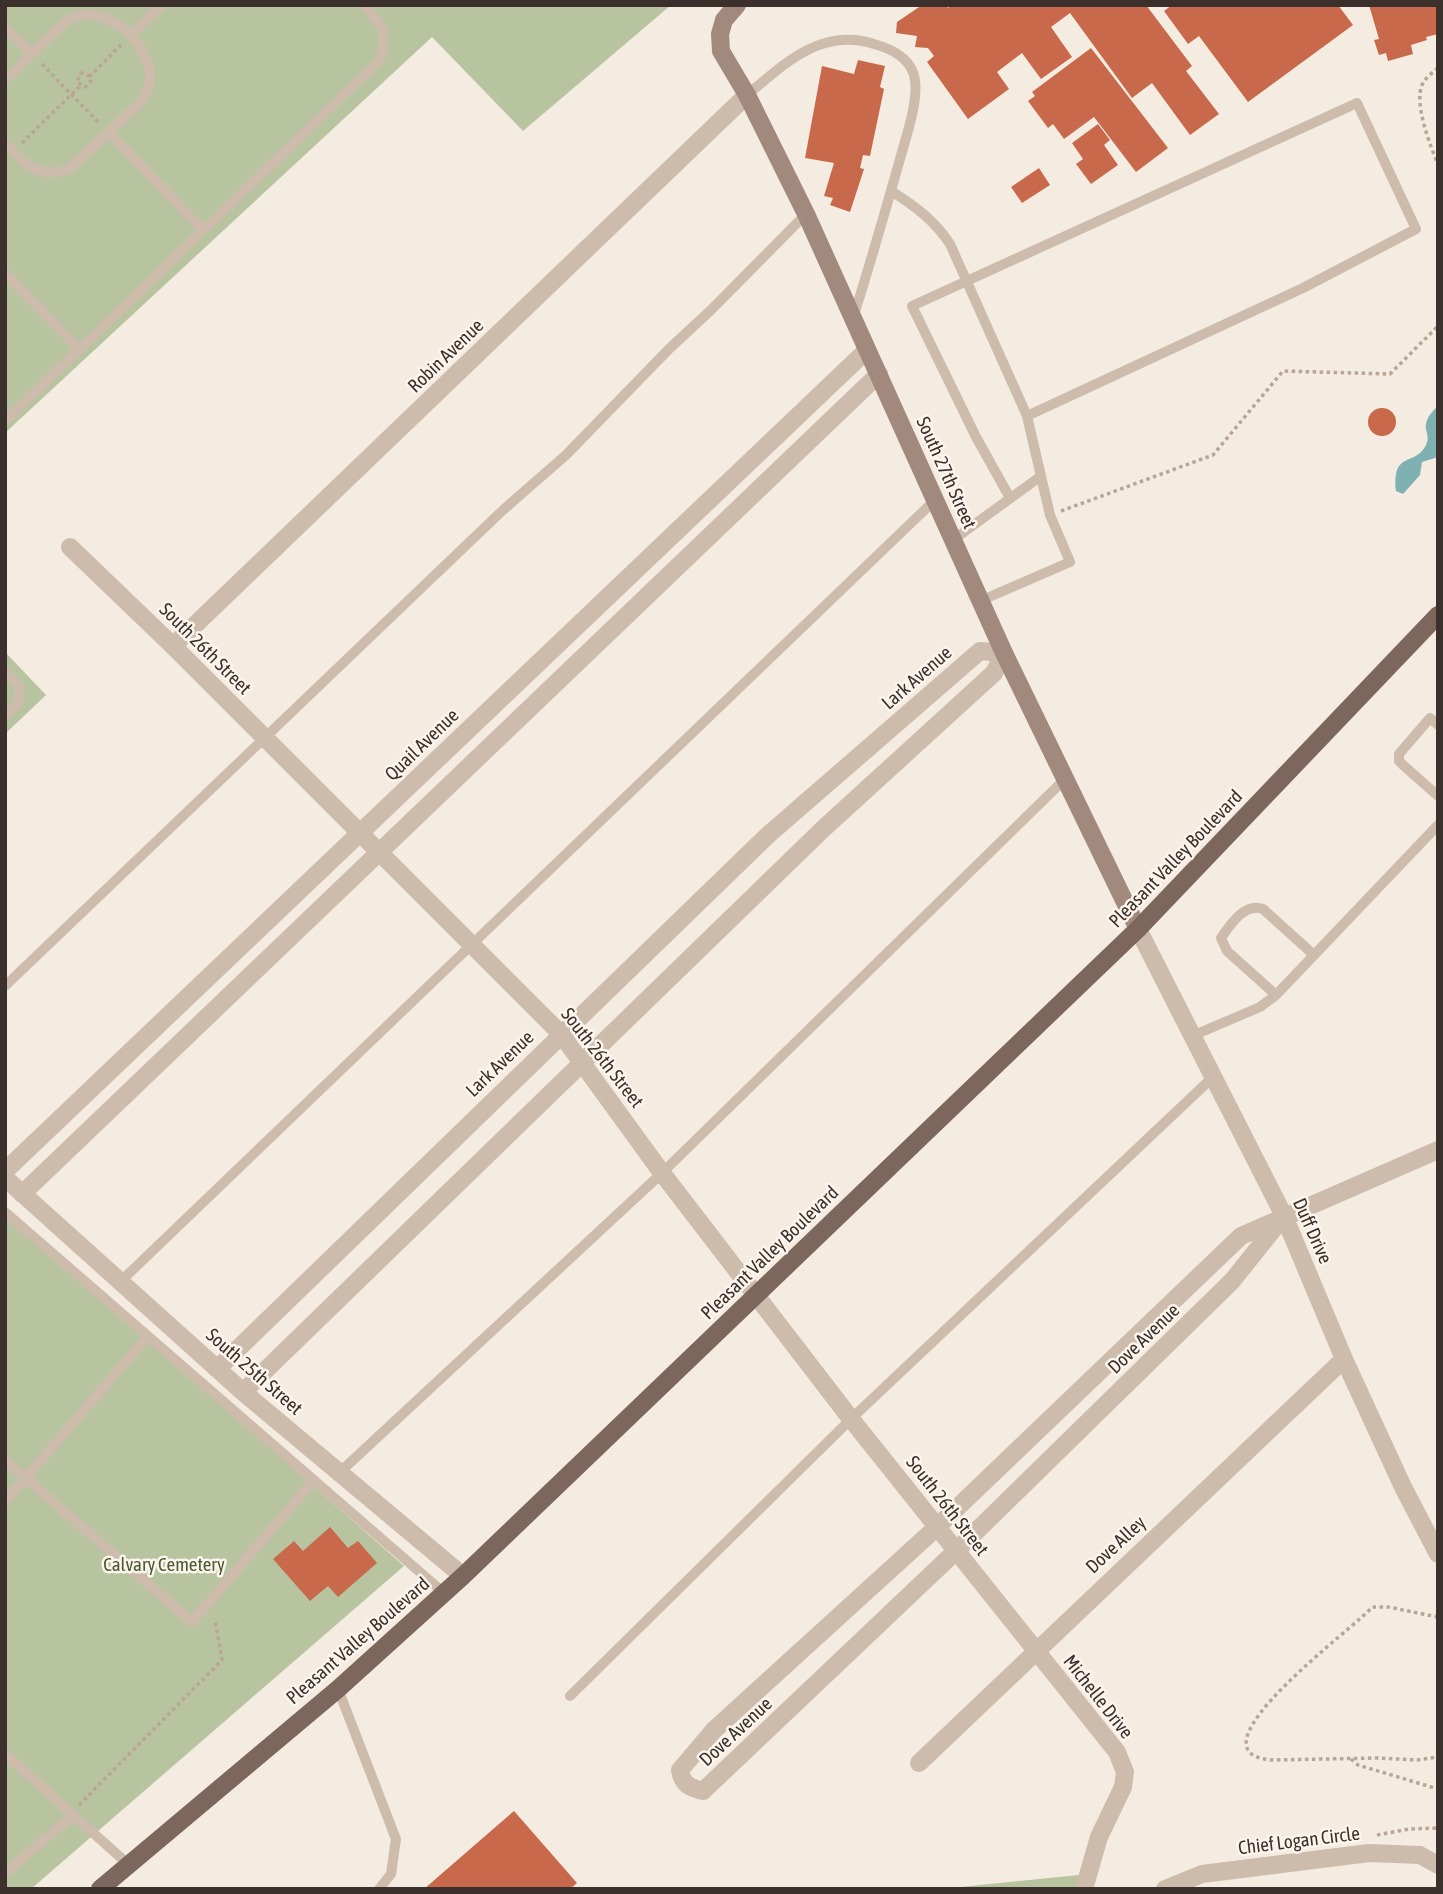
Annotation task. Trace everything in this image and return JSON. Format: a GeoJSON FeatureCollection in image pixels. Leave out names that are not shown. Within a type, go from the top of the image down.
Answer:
{"type":"FeatureCollection","features":[{"type":"Feature","properties":{"kind":"main road","name":"Pleasant Valley Boulevard"},"geometry":{"type":"LineString","coordinates":[[100,1889],[338,1689],[463,1576],[1138,929],[1438,615]]}},
{"type":"Feature","properties":{"kind":"street","name":"South 27th Street"},"geometry":{"type":"LineString","coordinates":[[737,5],[724,20],[720,34],[720,51],[747,95],[806,214],[1004,653],[1138,929]]}},
{"type":"Feature","properties":{"kind":"street","name":"Robin Avenue"},"geometry":{"type":"LineString","coordinates":[[173,646],[747,95]]}},
{"type":"Feature","properties":{"kind":"street","name":"Quail Avenue"},"geometry":{"type":"LineString","coordinates":[[5,1171],[867,350]]}},
{"type":"Feature","properties":{"kind":"street"},"geometry":{"type":"LineString","coordinates":[[22,1194],[879,374]]}},
{"type":"Feature","properties":{"kind":"street","name":"South 26th Street"},"geometry":{"type":"LineString","coordinates":[[70,547],[173,646],[561,1034],[662,1173],[851,1419],[1035,1651]]}},
{"type":"Feature","properties":{"kind":"street","name":"Lark Avenue"},"geometry":{"type":"LineString","coordinates":[[217,1369],[768,835],[980,651],[1004,653]]}},
{"type":"Feature","properties":{"kind":"street"},"geometry":{"type":"LineString","coordinates":[[243,1392],[823,829],[994,673],[1004,653]]}},
{"type":"Feature","properties":{"kind":"street"},"geometry":{"type":"LineString","coordinates":[[524,677],[543,697]]}},
{"type":"Feature","properties":{"kind":"street","name":"Duff Drive"},"geometry":{"type":"LineString","coordinates":[[1138,929],[1284,1216],[1344,1359],[1403,1487],[1438,1554]]}},
{"type":"Feature","properties":{"kind":"street"},"geometry":{"type":"LineString","coordinates":[[222,965],[242,985]]}},
{"type":"Feature","properties":{"kind":"street"},"geometry":{"type":"LineString","coordinates":[[80,1100],[100,1120]]}},
{"type":"Feature","properties":{"kind":"street","name":"Dove Avenue"},"geometry":{"type":"LineString","coordinates":[[1284,1216],[1232,1281],[956,1551],[703,1791],[690,1788],[681,1778],[680,1770],[714,1730],[937,1527],[1241,1236],[1284,1216],[1438,1150]]}},
{"type":"Feature","properties":{"kind":"street","name":"South 25th Street"},"geometry":{"type":"LineString","coordinates":[[5,1178],[243,1392],[463,1576]]}},
{"type":"Feature","properties":{"kind":"street","name":"Dove Alley"},"geometry":{"type":"LineString","coordinates":[[919,1763],[1344,1359]]}},
{"type":"Feature","properties":{"kind":"street","name":"Michelle Drive"},"geometry":{"type":"LineString","coordinates":[[1035,1651],[1117,1752],[1125,1772],[1123,1787],[1099,1837],[1084,1889]]}},
{"type":"Feature","properties":{"kind":"street","name":"Chief Logan Circle"},"geometry":{"type":"LineString","coordinates":[[1165,1889],[1202,1874],[1369,1853],[1420,1855],[1438,1866]]}},
{"type":"Feature","properties":{"kind":"lane"},"geometry":{"type":"LineString","coordinates":[[131,35],[162,5]]}},
{"type":"Feature","properties":{"kind":"lane"},"geometry":{"type":"LineString","coordinates":[[5,421],[379,61],[385,45],[384,31],[364,5]]}},
{"type":"Feature","properties":{"kind":"lane"},"geometry":{"type":"LineString","coordinates":[[5,80],[66,21],[77,14],[89,12],[104,16],[131,35],[146,60],[150,74],[144,99],[69,169],[45,174],[8,151]]}},
{"type":"Feature","properties":{"kind":"lane"},"geometry":{"type":"LineString","coordinates":[[5,27],[31,53]]}},
{"type":"Feature","properties":{"kind":"lane"},"geometry":{"type":"LineString","coordinates":[[747,95],[793,56],[823,43],[853,40],[869,42],[898,53],[911,68],[915,91],[909,126],[853,318]]}},
{"type":"Feature","properties":{"kind":"lane"},"geometry":{"type":"LineString","coordinates":[[1010,498],[976,437],[912,306],[1357,103],[1416,229],[1303,288],[1027,416]]}},
{"type":"Feature","properties":{"kind":"lane"},"geometry":{"type":"LineString","coordinates":[[108,133],[203,230]]}},
{"type":"Feature","properties":{"kind":"lane"},"geometry":{"type":"LineString","coordinates":[[891,191],[917,207],[941,230],[950,244],[1027,416],[1050,515],[1070,562],[980,601]]}},
{"type":"Feature","properties":{"kind":"lane"},"geometry":{"type":"LineString","coordinates":[[5,986],[503,510],[566,455],[806,214]]}},
{"type":"Feature","properties":{"kind":"lane"},"geometry":{"type":"LineString","coordinates":[[5,273],[79,350]]}},
{"type":"Feature","properties":{"kind":"lane"},"geometry":{"type":"LineString","coordinates":[[953,540],[1041,476]]}},
{"type":"Feature","properties":{"kind":"lane"},"geometry":{"type":"LineString","coordinates":[[120,1282],[935,500]]}},
{"type":"Feature","properties":{"kind":"lane"},"geometry":{"type":"LineString","coordinates":[[5,671],[19,686],[19,702],[5,716]]}},
{"type":"Feature","properties":{"kind":"lane"},"geometry":{"type":"LineString","coordinates":[[1435,718],[1402,748],[1399,761],[1438,796]]}},
{"type":"Feature","properties":{"kind":"lane"},"geometry":{"type":"LineString","coordinates":[[339,1473],[662,1173],[1065,779]]}},
{"type":"Feature","properties":{"kind":"lane"},"geometry":{"type":"LineString","coordinates":[[1192,1037],[1260,1007],[1276,995],[1438,825]]}},
{"type":"Feature","properties":{"kind":"lane"},"geometry":{"type":"LineString","coordinates":[[1276,995],[1227,951],[1222,943],[1221,938],[1225,932],[1246,909],[1263,909],[1314,955]]}},
{"type":"Feature","properties":{"kind":"lane"},"geometry":{"type":"LineString","coordinates":[[570,1696],[851,1419],[1213,1077]]}},
{"type":"Feature","properties":{"kind":"lane"},"geometry":{"type":"LineString","coordinates":[[5,1212],[444,1593]]}},
{"type":"Feature","properties":{"kind":"lane"},"geometry":{"type":"LineString","coordinates":[[5,1502],[148,1336]]}},
{"type":"Feature","properties":{"kind":"lane"},"geometry":{"type":"LineString","coordinates":[[5,1460],[192,1622],[314,1480]]}},
{"type":"Feature","properties":{"kind":"lane"},"geometry":{"type":"LineString","coordinates":[[338,1689],[396,1839],[391,1874],[379,1889]]}},
{"type":"Feature","properties":{"kind":"lane"},"geometry":{"type":"LineString","coordinates":[[5,1754],[129,1865]]}},
{"type":"Feature","properties":{"kind":"lane"},"geometry":{"type":"LineString","coordinates":[[5,1873],[72,1816]]}},
{"type":"Feature","properties":{"kind":"path"},"geometry":{"type":"LineString","coordinates":[[90,76],[131,35]]}},
{"type":"Feature","properties":{"kind":"path"},"geometry":{"type":"LineString","coordinates":[[31,53],[108,133]]}},
{"type":"Feature","properties":{"kind":"path"},"geometry":{"type":"LineString","coordinates":[[1438,68],[1422,84],[1420,101],[1427,134],[1438,164]]}},
{"type":"Feature","properties":{"kind":"path"},"geometry":{"type":"LineString","coordinates":[[80,86],[77,77],[81,73],[90,76]]}},
{"type":"Feature","properties":{"kind":"path"},"geometry":{"type":"LineString","coordinates":[[8,151],[80,86],[89,85],[92,80],[90,76]]}},
{"type":"Feature","properties":{"kind":"path"},"geometry":{"type":"LineString","coordinates":[[1050,515],[1213,456],[1283,371],[1390,374],[1438,326]]}},
{"type":"Feature","properties":{"kind":"path"},"geometry":{"type":"LineString","coordinates":[[72,1816],[86,1796],[222,1660],[212,1600]]}},
{"type":"Feature","properties":{"kind":"path"},"geometry":{"type":"LineString","coordinates":[[1438,1617],[1388,1607],[1372,1607],[1274,1696],[1247,1734],[1247,1749],[1260,1759],[1417,1760],[1438,1757]]}},
{"type":"Feature","properties":{"kind":"path"},"geometry":{"type":"LineString","coordinates":[[1350,1759],[1358,1765],[1438,1789]]}},
{"type":"Feature","properties":{"kind":"path"},"geometry":{"type":"LineString","coordinates":[[1369,1853],[1378,1834],[1438,1828]]}},
{"type":"Feature","properties":{"kind":"green space"},"geometry":{"type":"Polygon","coordinates":[[[5,5],[671,5],[523,131],[432,37],[5,433],[5,5]]]}},
{"type":"Feature","properties":{"kind":"green space"},"geometry":{"type":"Polygon","coordinates":[[[5,652],[46,695],[5,734],[5,652]]]}},
{"type":"Feature","properties":{"kind":"green space","name":"Calvary Cemetery"},"geometry":{"type":"Polygon","coordinates":[[[5,1213],[404,1566],[31,1889],[5,1889],[5,1213]]]}},
{"type":"Feature","properties":{"kind":"green space"},"geometry":{"type":"Polygon","coordinates":[[[1079,1875],[1075,1889],[940,1889],[1079,1875]]]}},
{"type":"Feature","properties":{"kind":"water"},"geometry":{"type":"Polygon","coordinates":[[[1438,406],[1438,457],[1422,462],[1420,475],[1403,494],[1396,491],[1397,470],[1426,445],[1427,419],[1438,406]]]}},
{"type":"Feature","properties":{"kind":"building"},"geometry":{"type":"Polygon","coordinates":[[[922,5],[947,5],[948,8],[952,5],[1146,5],[1192,66],[1186,71],[1219,114],[1190,135],[1152,83],[1132,98],[1070,13],[1051,27],[1072,57],[1041,79],[1022,53],[997,72],[1009,89],[968,119],[927,62],[934,56],[928,48],[915,47],[917,36],[896,33],[897,22],[922,5]]]}},
{"type":"Feature","properties":{"kind":"building"},"geometry":{"type":"Polygon","coordinates":[[[1172,5],[1338,5],[1353,25],[1248,102],[1199,36],[1188,44],[1164,11],[1172,5]]]}},
{"type":"Feature","properties":{"kind":"building"},"geometry":{"type":"Polygon","coordinates":[[[1369,5],[1438,5],[1438,34],[1411,45],[1413,54],[1388,61],[1386,53],[1379,55],[1374,40],[1379,39],[1369,5]]]}},
{"type":"Feature","properties":{"kind":"building"},"geometry":{"type":"Polygon","coordinates":[[[1091,48],[1168,148],[1136,172],[1094,117],[1064,139],[1053,124],[1048,128],[1028,101],[1035,96],[1032,92],[1091,48]]]}},
{"type":"Feature","properties":{"kind":"building"},"geometry":{"type":"Polygon","coordinates":[[[858,60],[885,66],[880,87],[884,89],[870,156],[863,155],[860,168],[864,169],[850,212],[830,205],[833,198],[824,196],[834,163],[805,158],[822,66],[854,74],[858,60]]]}},
{"type":"Feature","properties":{"kind":"building"},"geometry":{"type":"Polygon","coordinates":[[[1098,124],[1110,140],[1104,145],[1118,165],[1091,184],[1076,164],[1083,159],[1072,143],[1098,124]]]}},
{"type":"Feature","properties":{"kind":"building"},"geometry":{"type":"Polygon","coordinates":[[[1039,168],[1050,185],[1022,203],[1011,187],[1039,168]]]}},
{"type":"Feature","properties":{"kind":"building"},"geometry":{"type":"Polygon","coordinates":[[[1382,408],[1392,412],[1396,422],[1392,432],[1382,436],[1372,432],[1368,422],[1372,412],[1382,408]]]}},
{"type":"Feature","properties":{"kind":"building"},"geometry":{"type":"Polygon","coordinates":[[[330,1527],[348,1548],[358,1541],[377,1563],[338,1597],[328,1586],[310,1601],[273,1559],[294,1541],[303,1551],[330,1527]]]}},
{"type":"Feature","properties":{"kind":"building"},"geometry":{"type":"Polygon","coordinates":[[[514,1811],[577,1883],[570,1889],[424,1889],[514,1811]]]}}]}
